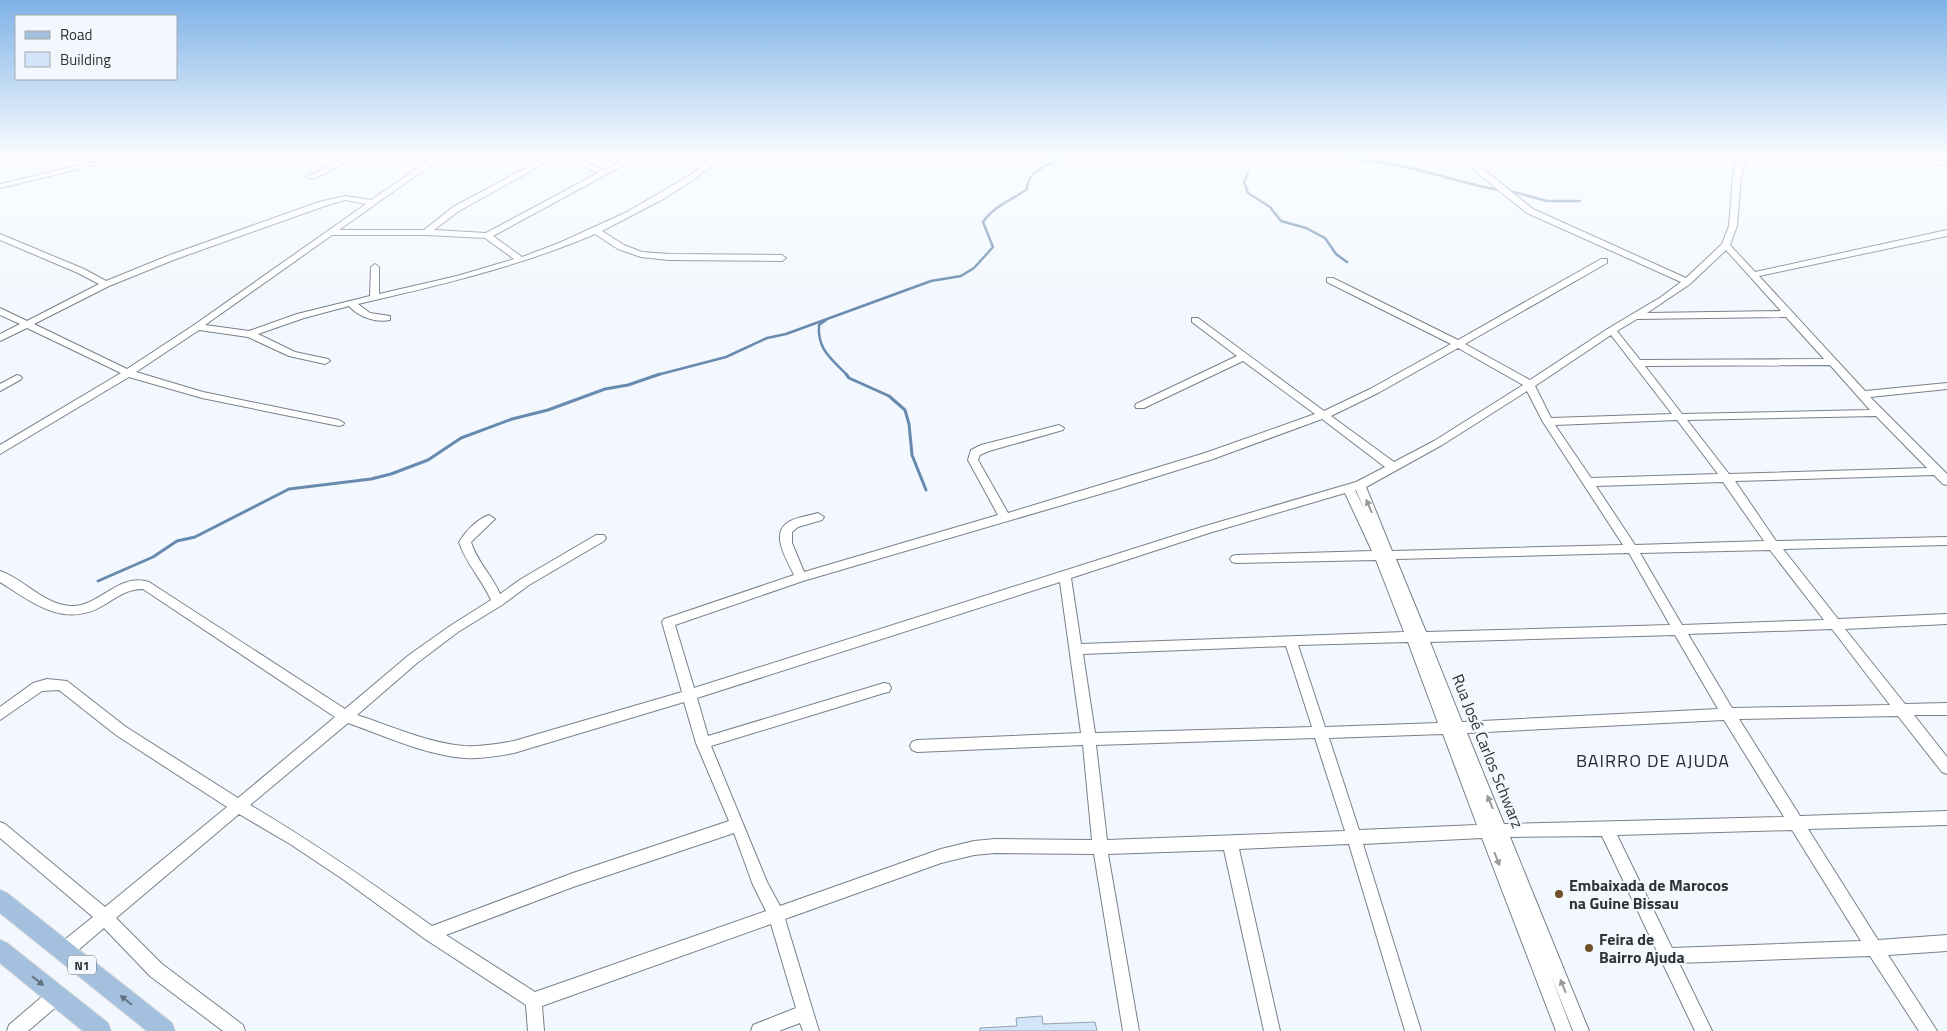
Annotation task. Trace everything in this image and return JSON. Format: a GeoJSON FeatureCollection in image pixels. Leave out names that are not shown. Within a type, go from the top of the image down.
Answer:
{"type":"FeatureCollection","features":[{"type":"Feature","properties":{"kind":"main road","name":"N1"},"geometry":{"type":"LineString","coordinates":[[0,900],[164,1031]]}},
{"type":"Feature","properties":{"kind":"main road"},"geometry":{"type":"LineString","coordinates":[[0,950],[100,1031]]}},
{"type":"Feature","properties":{"kind":"street"},"geometry":{"type":"LineString","coordinates":[[0,338],[106,284],[173,257],[325,203]]}},
{"type":"Feature","properties":{"kind":"street"},"geometry":{"type":"LineString","coordinates":[[0,450],[128,373],[372,203]]}},
{"type":"Feature","properties":{"kind":"street"},"geometry":{"type":"LineString","coordinates":[[426,232],[467,203]]}},
{"type":"Feature","properties":{"kind":"street"},"geometry":{"type":"LineString","coordinates":[[487,236],[548,203]]}},
{"type":"Feature","properties":{"kind":"street"},"geometry":{"type":"LineString","coordinates":[[250,334],[298,317],[351,302],[457,279],[521,260],[594,230],[649,203]]}},
{"type":"Feature","properties":{"kind":"street"},"geometry":{"type":"LineString","coordinates":[[1520,203],[1530,211],[1687,282]]}},
{"type":"Feature","properties":{"kind":"street"},"geometry":{"type":"LineString","coordinates":[[0,576],[58,608],[69,611],[79,611],[93,605],[128,585],[137,583],[145,585],[345,716],[444,749],[464,752],[488,752],[542,739],[690,694],[1206,530],[1355,487],[1438,443],[1490,411],[1687,282],[1726,244],[1734,226],[1735,203]]}},
{"type":"Feature","properties":{"kind":"street"},"geometry":{"type":"LineString","coordinates":[[594,230],[621,247],[641,254],[669,257],[782,258]]}},
{"type":"Feature","properties":{"kind":"street"},"geometry":{"type":"LineString","coordinates":[[330,233],[426,232],[487,236],[521,260]]}},
{"type":"Feature","properties":{"kind":"street"},"geometry":{"type":"LineString","coordinates":[[1754,274],[1947,233]]}},
{"type":"Feature","properties":{"kind":"street"},"geometry":{"type":"LineString","coordinates":[[0,237],[106,284]]}},
{"type":"Feature","properties":{"kind":"street"},"geometry":{"type":"LineString","coordinates":[[1726,244],[1862,395],[1947,481]]}},
{"type":"Feature","properties":{"kind":"street"},"geometry":{"type":"LineString","coordinates":[[811,1031],[776,915],[703,743],[668,622],[801,577],[1201,459],[1324,415],[1374,391],[1604,261]]}},
{"type":"Feature","properties":{"kind":"street"},"geometry":{"type":"LineString","coordinates":[[374,297],[375,267]]}},
{"type":"Feature","properties":{"kind":"street"},"geometry":{"type":"LineString","coordinates":[[1330,280],[1457,343],[1529,384],[1548,422],[1632,549],[1728,714],[1874,948],[1929,1031]]}},
{"type":"Feature","properties":{"kind":"street"},"geometry":{"type":"LineString","coordinates":[[351,302],[360,312],[373,317],[387,318]]}},
{"type":"Feature","properties":{"kind":"street"},"geometry":{"type":"LineString","coordinates":[[0,311],[128,373],[202,395],[339,423]]}},
{"type":"Feature","properties":{"kind":"street"},"geometry":{"type":"LineString","coordinates":[[1637,316],[1788,314]]}},
{"type":"Feature","properties":{"kind":"street"},"geometry":{"type":"LineString","coordinates":[[1195,320],[1393,467]]}},
{"type":"Feature","properties":{"kind":"street"},"geometry":{"type":"LineString","coordinates":[[197,326],[250,334],[292,354],[325,361]]}},
{"type":"Feature","properties":{"kind":"street"},"geometry":{"type":"LineString","coordinates":[[1612,330],[1677,417],[1726,477],[1773,545],[1947,768]]}},
{"type":"Feature","properties":{"kind":"street"},"geometry":{"type":"LineString","coordinates":[[1140,406],[1245,356]]}},
{"type":"Feature","properties":{"kind":"street"},"geometry":{"type":"LineString","coordinates":[[1638,363],[1832,362]]}},
{"type":"Feature","properties":{"kind":"street"},"geometry":{"type":"LineString","coordinates":[[0,388],[17,378]]}},
{"type":"Feature","properties":{"kind":"street"},"geometry":{"type":"LineString","coordinates":[[1862,395],[1947,386]]}},
{"type":"Feature","properties":{"kind":"street"},"geometry":{"type":"LineString","coordinates":[[1548,422],[1879,413]]}},
{"type":"Feature","properties":{"kind":"street"},"geometry":{"type":"LineString","coordinates":[[1005,517],[973,460],[975,453],[985,448],[1059,428]]}},
{"type":"Feature","properties":{"kind":"street"},"geometry":{"type":"LineString","coordinates":[[1588,482],[1937,472]]}},
{"type":"Feature","properties":{"kind":"street","name":"Rua José Carlos Schwarz"},"geometry":{"type":"LineString","coordinates":[[1355,487],[1386,557],[1453,728],[1502,831],[1581,1031]]}},
{"type":"Feature","properties":{"kind":"street"},"geometry":{"type":"LineString","coordinates":[[801,577],[786,543],[785,531],[790,527],[818,517]]}},
{"type":"Feature","properties":{"kind":"street"},"geometry":{"type":"LineString","coordinates":[[489,519],[470,535],[466,542],[470,557],[488,582],[498,602]]}},
{"type":"Feature","properties":{"kind":"street"},"geometry":{"type":"LineString","coordinates":[[64,950],[419,654],[525,582],[600,538]]}},
{"type":"Feature","properties":{"kind":"street"},"geometry":{"type":"LineString","coordinates":[[1236,559],[1386,557],[1947,541]]}},
{"type":"Feature","properties":{"kind":"street"},"geometry":{"type":"LineString","coordinates":[[1065,576],[1089,739],[1100,847],[1131,1031]]}},
{"type":"Feature","properties":{"kind":"street"},"geometry":{"type":"LineString","coordinates":[[1077,649],[1416,636],[1835,625],[1947,619]]}},
{"type":"Feature","properties":{"kind":"street"},"geometry":{"type":"LineString","coordinates":[[1290,640],[1354,837],[1413,1031]]}},
{"type":"Feature","properties":{"kind":"street"},"geometry":{"type":"LineString","coordinates":[[0,714],[38,687],[47,684],[62,685],[121,731],[238,806],[318,854],[430,934],[534,1001]]}},
{"type":"Feature","properties":{"kind":"street"},"geometry":{"type":"LineString","coordinates":[[703,743],[884,688]]}},
{"type":"Feature","properties":{"kind":"street"},"geometry":{"type":"LineString","coordinates":[[918,746],[1453,728],[1728,714],[1947,709]]}},
{"type":"Feature","properties":{"kind":"street","name":"Rua José Carlos Schwarz"},"geometry":{"type":"LineString","coordinates":[[1453,728],[1486,831],[1564,1031]]}},
{"type":"Feature","properties":{"kind":"street"},"geometry":{"type":"LineString","coordinates":[[534,1001],[941,856],[974,848],[1230,843],[1486,831],[1947,818]]}},
{"type":"Feature","properties":{"kind":"street"},"geometry":{"type":"LineString","coordinates":[[430,934],[573,880],[738,825]]}},
{"type":"Feature","properties":{"kind":"street"},"geometry":{"type":"LineString","coordinates":[[0,828],[104,916],[156,970],[237,1031]]}},
{"type":"Feature","properties":{"kind":"street"},"geometry":{"type":"LineString","coordinates":[[1606,829],[1704,1031]]}},
{"type":"Feature","properties":{"kind":"street"},"geometry":{"type":"LineString","coordinates":[[1230,843],[1272,1031]]}},
{"type":"Feature","properties":{"kind":"street"},"geometry":{"type":"LineString","coordinates":[[1667,956],[1874,948],[1947,943]]}},
{"type":"Feature","properties":{"kind":"street"},"geometry":{"type":"LineString","coordinates":[[15,1031],[57,996]]}},
{"type":"Feature","properties":{"kind":"street"},"geometry":{"type":"LineString","coordinates":[[534,1001],[536,1031]]}},
{"type":"Feature","properties":{"kind":"street"},"geometry":{"type":"LineString","coordinates":[[759,1031],[806,1012]]}},
{"type":"Feature","properties":{"kind":"building"},"geometry":{"type":"Polygon","coordinates":[[[1042,1016],[1043,1024],[1095,1022],[1097,1031],[980,1031],[980,1028],[1017,1026],[1016,1018],[1042,1016]]]}},
{"type":"Feature","properties":{"kind":"waterway"},"geometry":{"type":"LineString","coordinates":[[657,375],[726,357],[767,338],[786,334],[931,281],[961,276],[974,268],[993,247],[983,222],[987,216],[1004,203]]}},
{"type":"Feature","properties":{"kind":"waterway"},"geometry":{"type":"LineString","coordinates":[[1264,203],[1270,207],[1281,221],[1306,228],[1325,238],[1336,254],[1347,262]]}},
{"type":"Feature","properties":{"kind":"waterway"},"geometry":{"type":"LineString","coordinates":[[826,320],[819,325],[820,341],[831,359],[846,374]]}},
{"type":"Feature","properties":{"kind":"waterway"},"geometry":{"type":"LineString","coordinates":[[846,374],[849,378],[889,396],[905,410],[909,424],[912,455],[926,490]]}},
{"type":"Feature","properties":{"kind":"waterway"},"geometry":{"type":"LineString","coordinates":[[98,581],[153,557],[177,541],[195,537],[289,489],[371,479],[391,474],[428,460],[461,438],[512,419],[548,410],[605,389],[628,385],[657,375]]}},
{"type":"Feature","properties":{"kind":"place","name":"Embaixada de Marocos na Guine Bissau"},"geometry":{"type":"Point","coordinates":[1559,894]}},
{"type":"Feature","properties":{"kind":"place","name":"Feira de Bairro Ajuda"},"geometry":{"type":"Point","coordinates":[1589,948]}},
{"type":"Feature","properties":{"kind":"district","name":"BAIRRO DE AJUDA"},"geometry":{"type":"Point","coordinates":[1653,760]}}]}
